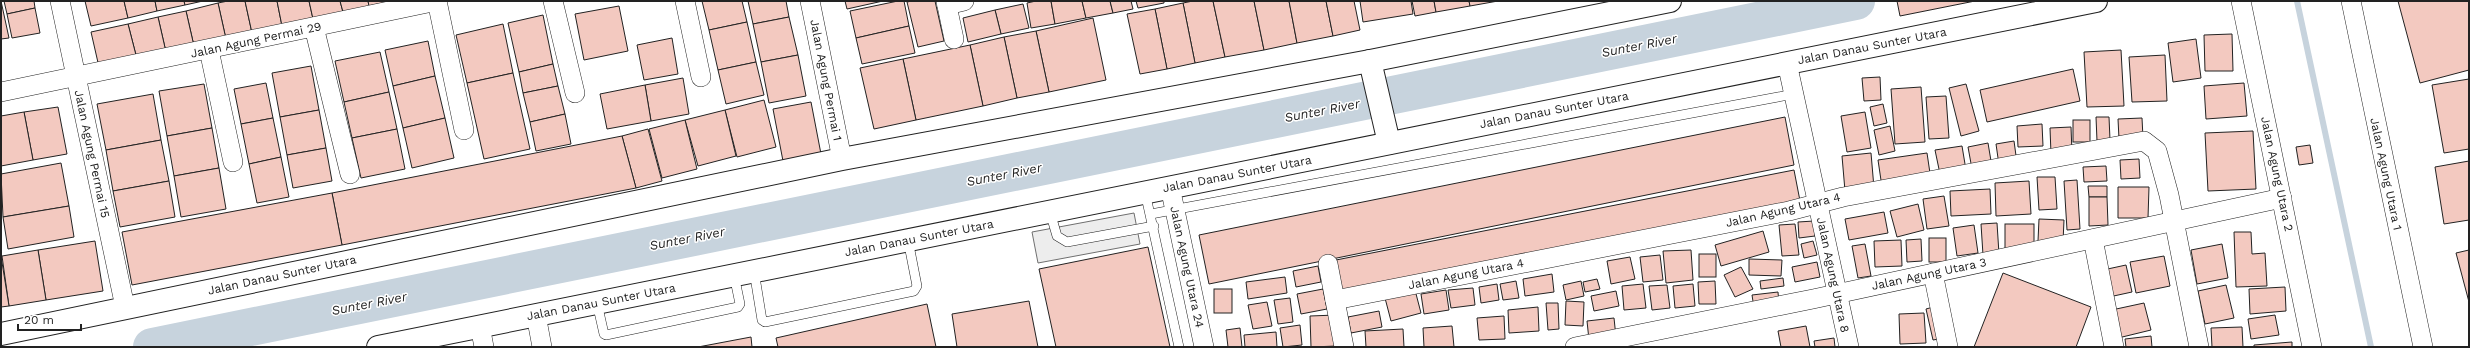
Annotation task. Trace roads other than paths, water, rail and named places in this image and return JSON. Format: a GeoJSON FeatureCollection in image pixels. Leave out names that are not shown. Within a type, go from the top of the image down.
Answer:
{"type":"FeatureCollection","features":[{"type":"Feature","properties":{"kind":"main road","name":"Jalan Danau Sunter Utara"},"geometry":{"type":"LineString","coordinates":[[1,334],[842,159],[1371,68],[1596,9],[1670,1]]}},
{"type":"Feature","properties":{"kind":"main road","name":"Jalan Danau Sunter Utara"},"geometry":{"type":"LineString","coordinates":[[378,347],[482,337],[536,315],[1170,187],[1387,135],[1787,63],[2096,1]]}},
{"type":"Feature","properties":{"kind":"main road"},"geometry":{"type":"LineString","coordinates":[[1371,68],[1387,135]]}},
{"type":"Feature","properties":{"kind":"street","name":"Jalan Agung Permai 15"},"geometry":{"type":"LineString","coordinates":[[60,1],[75,78],[125,307]]}},
{"type":"Feature","properties":{"kind":"street","name":"Jalan Agung Permai 29"},"geometry":{"type":"LineString","coordinates":[[1,92],[75,78],[437,1]]}},
{"type":"Feature","properties":{"kind":"street"},"geometry":{"type":"LineString","coordinates":[[437,1],[464,130]]}},
{"type":"Feature","properties":{"kind":"street"},"geometry":{"type":"LineString","coordinates":[[553,1],[575,93]]}},
{"type":"Feature","properties":{"kind":"street"},"geometry":{"type":"LineString","coordinates":[[685,1],[701,77]]}},
{"type":"Feature","properties":{"kind":"street","name":"Jalan Agung Permai 1"},"geometry":{"type":"LineString","coordinates":[[810,1],[842,159]]}},
{"type":"Feature","properties":{"kind":"street","name":"Jalan Agung Utara 2"},"geometry":{"type":"LineString","coordinates":[[2241,1],[2312,347]]}},
{"type":"Feature","properties":{"kind":"street","name":"Jalan Agung Utara 1"},"geometry":{"type":"LineString","coordinates":[[2351,1],[2423,347]]}},
{"type":"Feature","properties":{"kind":"street"},"geometry":{"type":"LineString","coordinates":[[952,2],[954,39]]}},
{"type":"Feature","properties":{"kind":"street"},"geometry":{"type":"LineString","coordinates":[[314,27],[350,174]]}},
{"type":"Feature","properties":{"kind":"street"},"geometry":{"type":"LineString","coordinates":[[209,50],[233,162]]}},
{"type":"Feature","properties":{"kind":"street","name":"Jalan Agung Utara 8"},"geometry":{"type":"LineString","coordinates":[[1787,63],[1849,347]]}},
{"type":"Feature","properties":{"kind":"street","name":"Jalan Agung Utara 4"},"geometry":{"type":"LineString","coordinates":[[1335,300],[1789,211],[1817,203],[2144,141],[2157,151],[2174,221],[2199,347]]}},
{"type":"Feature","properties":{"kind":"street","name":"Jalan Agung Utara 24"},"geometry":{"type":"LineString","coordinates":[[1170,187],[1204,347]]}},
{"type":"Feature","properties":{"kind":"street","name":"Jalan Agung Utara 3"},"geometry":{"type":"LineString","coordinates":[[1575,347],[1837,294],[2282,198]]}},
{"type":"Feature","properties":{"kind":"street"},"geometry":{"type":"LineString","coordinates":[[2093,239],[2114,347]]}},
{"type":"Feature","properties":{"kind":"street"},"geometry":{"type":"LineString","coordinates":[[1328,264],[1344,347]]}},
{"type":"Feature","properties":{"kind":"street"},"geometry":{"type":"LineString","coordinates":[[1933,273],[1948,347]]}},
{"type":"Feature","properties":{"kind":"street"},"geometry":{"type":"LineString","coordinates":[[536,315],[542,347]]}},
{"type":"Feature","properties":{"kind":"lane"},"geometry":{"type":"LineString","coordinates":[[1151,214],[1794,94]]}},
{"type":"Feature","properties":{"kind":"lane"},"geometry":{"type":"LineString","coordinates":[[1145,192],[1154,226],[1179,347]]}},
{"type":"Feature","properties":{"kind":"lane"},"geometry":{"type":"LineString","coordinates":[[1050,212],[1057,236],[1067,242],[1154,226]]}},
{"type":"Feature","properties":{"kind":"lane"},"geometry":{"type":"LineString","coordinates":[[744,273],[762,320],[765,322],[773,321],[914,291],[917,286],[908,240]]}},
{"type":"Feature","properties":{"kind":"lane"},"geometry":{"type":"LineString","coordinates":[[596,303],[604,334],[606,335],[738,307],[740,304],[744,273]]}},
{"type":"Feature","properties":{"kind":"waterway","name":"Sunter River"},"geometry":{"type":"LineString","coordinates":[[152,347],[1856,1]]}},
{"type":"Feature","properties":{"kind":"waterway"},"geometry":{"type":"LineString","coordinates":[[2297,1],[2371,347]]}}]}
